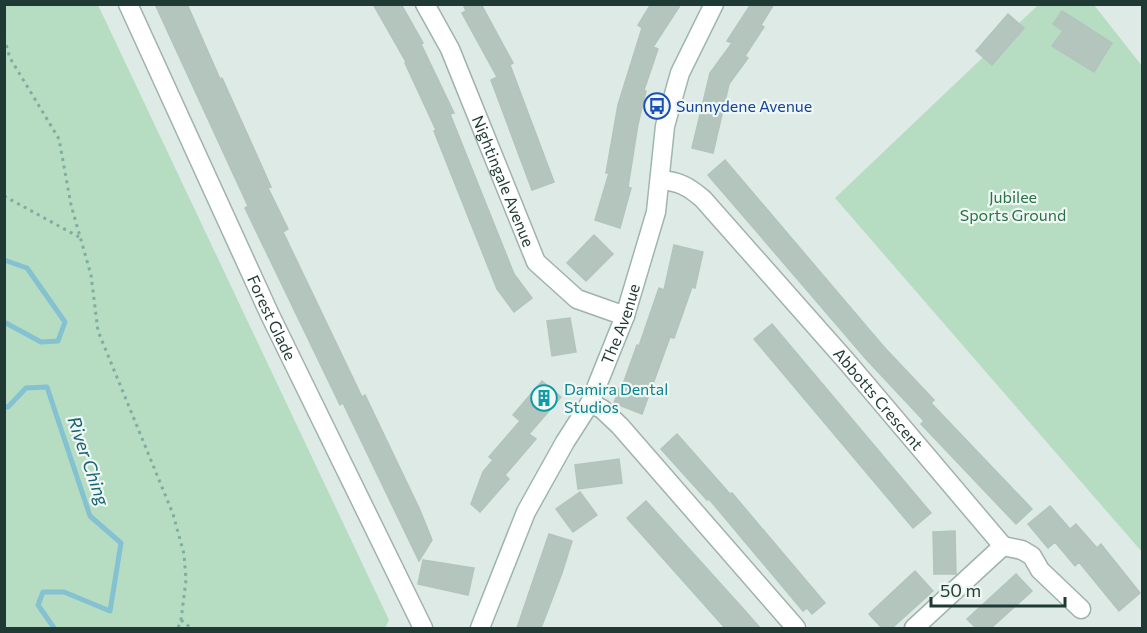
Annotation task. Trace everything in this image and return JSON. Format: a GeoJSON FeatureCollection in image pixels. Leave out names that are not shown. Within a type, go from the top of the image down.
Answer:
{"type":"FeatureCollection","features":[{"type":"Feature","properties":{"kind":"street","name":"Forest Glade"},"geometry":{"type":"LineString","coordinates":[[128,4],[270,315],[423,628]]}},
{"type":"Feature","properties":{"kind":"street","name":"Nightingale Avenue"},"geometry":{"type":"LineString","coordinates":[[425,4],[450,49],[536,262],[577,299],[625,316]]}},
{"type":"Feature","properties":{"kind":"street","name":"The Avenue"},"geometry":{"type":"LineString","coordinates":[[480,628],[526,512],[565,442],[590,403],[625,316],[656,212],[663,136],[680,73],[714,4]]}},
{"type":"Feature","properties":{"kind":"street","name":"Abbotts Crescent"},"geometry":{"type":"LineString","coordinates":[[660,180],[679,182],[703,199],[848,363],[1003,546]]}},
{"type":"Feature","properties":{"kind":"street"},"geometry":{"type":"LineString","coordinates":[[590,403],[602,409],[620,426],[796,628]]}},
{"type":"Feature","properties":{"kind":"street"},"geometry":{"type":"LineString","coordinates":[[914,628],[1003,546],[1022,550],[1032,556],[1040,570],[1081,609]]}},
{"type":"Feature","properties":{"kind":"path"},"geometry":{"type":"LineString","coordinates":[[4,38],[10,58],[59,139],[71,205],[91,275],[98,331],[173,514],[184,554],[186,580],[178,628]]}},
{"type":"Feature","properties":{"kind":"path"},"geometry":{"type":"LineString","coordinates":[[4,196],[80,237]]}},
{"type":"Feature","properties":{"kind":"path"},"geometry":{"type":"LineString","coordinates":[[181,620],[191,628]]}},
{"type":"Feature","properties":{"kind":"green space"},"geometry":{"type":"Polygon","coordinates":[[[4,5],[98,5],[389,620],[385,628],[5,628],[4,5]]]}},
{"type":"Feature","properties":{"kind":"green space","name":"Jubilee Sports Ground"},"geometry":{"type":"Polygon","coordinates":[[[1038,5],[1094,5],[1142,66],[1142,552],[835,198],[1038,5]]]}},
{"type":"Feature","properties":{"kind":"building"},"geometry":{"type":"Polygon","coordinates":[[[155,4],[187,4],[271,187],[268,188],[288,229],[283,232],[362,397],[365,395],[419,508],[432,540],[419,561],[343,403],[340,405],[245,208],[248,206],[155,4]]]}},
{"type":"Feature","properties":{"kind":"building"},"geometry":{"type":"Polygon","coordinates":[[[373,4],[401,4],[423,43],[421,44],[454,113],[450,114],[514,274],[532,298],[514,312],[497,289],[434,131],[436,130],[406,62],[373,4]]]}},
{"type":"Feature","properties":{"kind":"building"},"geometry":{"type":"Polygon","coordinates":[[[463,4],[481,4],[513,63],[510,65],[554,182],[532,190],[491,80],[497,77],[462,13],[466,11],[463,4]]]}},
{"type":"Feature","properties":{"kind":"building"},"geometry":{"type":"Polygon","coordinates":[[[651,4],[681,4],[653,47],[658,49],[644,90],[646,91],[628,187],[631,188],[620,228],[595,220],[609,173],[606,173],[618,105],[642,28],[638,25],[651,4]]]}},
{"type":"Feature","properties":{"kind":"building"},"geometry":{"type":"Polygon","coordinates":[[[751,4],[774,4],[761,25],[764,27],[745,56],[748,58],[729,84],[713,153],[692,148],[710,73],[732,43],[727,41],[751,4]]]}},
{"type":"Feature","properties":{"kind":"building"},"geometry":{"type":"Polygon","coordinates":[[[1062,11],[1112,43],[1094,72],[1052,46],[1063,31],[1053,24],[1062,11]]]}},
{"type":"Feature","properties":{"kind":"building"},"geometry":{"type":"Polygon","coordinates":[[[1008,14],[1024,28],[992,65],[976,51],[1008,14]]]}},
{"type":"Feature","properties":{"kind":"building"},"geometry":{"type":"Polygon","coordinates":[[[725,160],[884,347],[934,400],[931,403],[1032,509],[1016,524],[921,424],[924,421],[866,359],[708,175],[725,160]]]}},
{"type":"Feature","properties":{"kind":"building"},"geometry":{"type":"Polygon","coordinates":[[[594,235],[613,254],[586,281],[567,263],[594,235]]]}},
{"type":"Feature","properties":{"kind":"building"},"geometry":{"type":"Polygon","coordinates":[[[674,245],[703,252],[695,288],[692,287],[674,338],[670,337],[642,414],[614,403],[637,345],[639,346],[659,288],[664,290],[674,245]]]}},
{"type":"Feature","properties":{"kind":"building"},"geometry":{"type":"Polygon","coordinates":[[[570,318],[576,352],[552,356],[547,321],[570,318]]]}},
{"type":"Feature","properties":{"kind":"building"},"geometry":{"type":"Polygon","coordinates":[[[772,324],[931,513],[913,528],[754,339],[772,324]]]}},
{"type":"Feature","properties":{"kind":"building"},"geometry":{"type":"Polygon","coordinates":[[[542,381],[561,397],[529,434],[536,439],[505,475],[509,479],[480,512],[471,504],[483,472],[493,460],[489,457],[520,421],[513,415],[542,381]]]}},
{"type":"Feature","properties":{"kind":"building"},"geometry":{"type":"Polygon","coordinates":[[[677,434],[730,494],[732,493],[825,603],[812,614],[807,608],[803,611],[709,499],[707,500],[661,449],[677,434]]]}},
{"type":"Feature","properties":{"kind":"building"},"geometry":{"type":"Polygon","coordinates":[[[619,459],[622,483],[578,489],[575,465],[619,459]]]}},
{"type":"Feature","properties":{"kind":"building"},"geometry":{"type":"Polygon","coordinates":[[[580,492],[597,515],[573,532],[556,509],[580,492]]]}},
{"type":"Feature","properties":{"kind":"building"},"geometry":{"type":"Polygon","coordinates":[[[646,501],[760,628],[725,628],[627,518],[646,501]]]}},
{"type":"Feature","properties":{"kind":"building"},"geometry":{"type":"Polygon","coordinates":[[[1050,506],[1070,529],[1076,524],[1097,548],[1101,544],[1140,593],[1119,611],[1079,562],[1075,566],[1055,542],[1048,548],[1028,524],[1050,506]]]}},
{"type":"Feature","properties":{"kind":"building"},"geometry":{"type":"Polygon","coordinates":[[[955,531],[956,574],[934,574],[933,532],[955,531]]]}},
{"type":"Feature","properties":{"kind":"building"},"geometry":{"type":"Polygon","coordinates":[[[549,534],[572,541],[562,573],[541,628],[517,628],[549,534]]]}},
{"type":"Feature","properties":{"kind":"building"},"geometry":{"type":"Polygon","coordinates":[[[423,560],[474,568],[468,595],[418,584],[423,560]]]}},
{"type":"Feature","properties":{"kind":"building"},"geometry":{"type":"Polygon","coordinates":[[[915,571],[933,591],[892,628],[882,628],[869,614],[915,571]]]}},
{"type":"Feature","properties":{"kind":"building"},"geometry":{"type":"Polygon","coordinates":[[[1016,574],[1032,591],[991,628],[976,628],[967,619],[1016,574]]]}},
{"type":"Feature","properties":{"kind":"waterway","name":"River Ching"},"geometry":{"type":"LineString","coordinates":[[4,260],[27,268],[65,322],[58,341],[41,342],[4,322]]}},
{"type":"Feature","properties":{"kind":"waterway","name":"River Ching"},"geometry":{"type":"LineString","coordinates":[[4,406],[8,407],[26,388],[47,387],[90,516],[121,543],[110,611],[64,592],[43,592],[38,605],[54,628]]}},
{"type":"Feature","properties":{"kind":"place","name":"Sunnydene Avenue"},"geometry":{"type":"Point","coordinates":[657,106]}},
{"type":"Feature","properties":{"kind":"place","name":"Damira Dental Studios"},"geometry":{"type":"Point","coordinates":[544,398]}}]}
